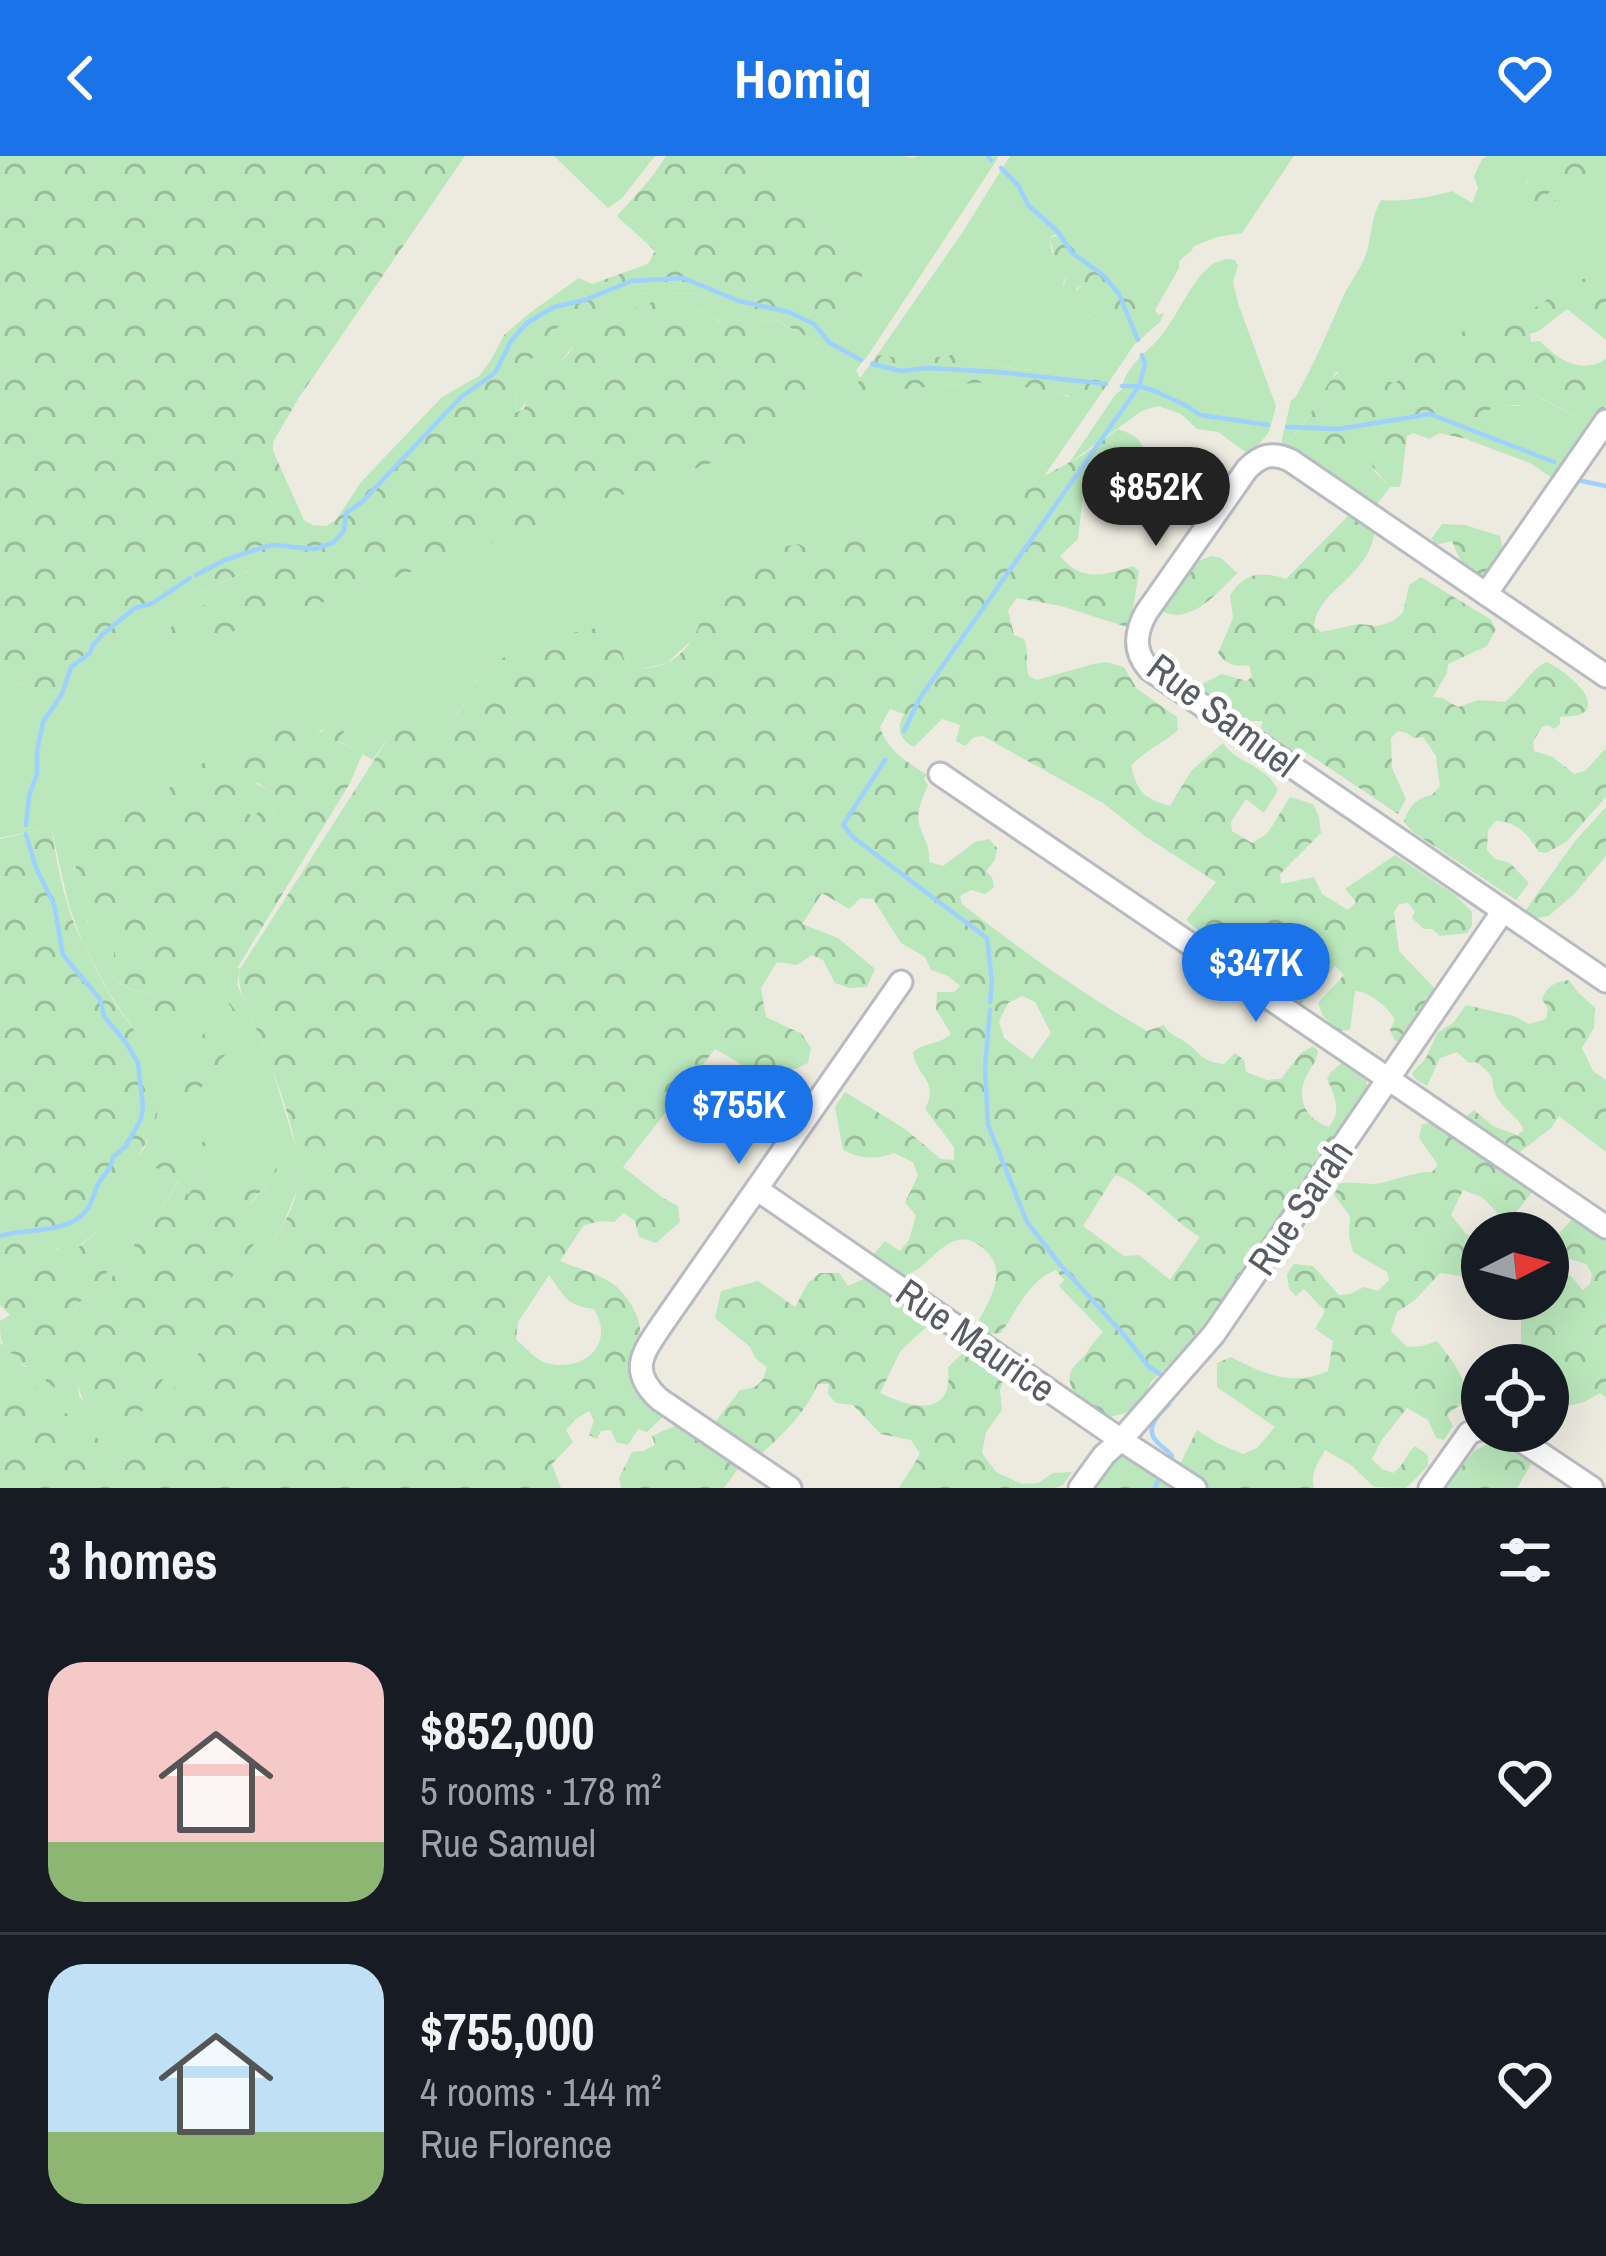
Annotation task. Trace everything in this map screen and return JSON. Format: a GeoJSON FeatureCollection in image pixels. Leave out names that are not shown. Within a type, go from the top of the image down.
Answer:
{"type":"FeatureCollection","features":[{"type":"Feature","properties":{"kind":"street"},"geometry":{"type":"LineString","coordinates":[[1486,594],[1606,421]]}},
{"type":"Feature","properties":{"kind":"street","name":"Rue Samuel"},"geometry":{"type":"LineString","coordinates":[[1606,676],[1290,460],[1272,455],[1247,469],[1140,624],[1136,644],[1149,669],[1606,981]]}},
{"type":"Feature","properties":{"kind":"street"},"geometry":{"type":"LineString","coordinates":[[940,774],[1606,1227]]}},
{"type":"Feature","properties":{"kind":"street","name":"Rue Sarah"},"geometry":{"type":"LineString","coordinates":[[1080,1488],[1214,1334],[1503,911]]}},
{"type":"Feature","properties":{"kind":"street"},"geometry":{"type":"LineString","coordinates":[[790,1488],[676,1413],[649,1390],[640,1373],[653,1337],[901,982]]}},
{"type":"Feature","properties":{"kind":"street","name":"Rue Maurice"},"geometry":{"type":"LineString","coordinates":[[758,1190],[1196,1488]]}},
{"type":"Feature","properties":{"kind":"street"},"geometry":{"type":"LineString","coordinates":[[1430,1488],[1461,1444]]}},
{"type":"Feature","properties":{"kind":"street"},"geometry":{"type":"LineString","coordinates":[[1539,1452],[1592,1488]]}},
{"type":"Feature","properties":{"kind":"green space"},"geometry":{"type":"Polygon","coordinates":[[[0,156],[465,156],[273,442],[304,520],[313,525],[327,526],[336,520],[361,482],[442,397],[479,376],[504,335],[531,312],[579,278],[592,284],[648,264],[655,251],[617,216],[666,156],[752,156],[865,272],[829,317],[841,335],[869,354],[856,370],[778,321],[757,320],[732,357],[770,336],[800,349],[824,375],[828,383],[814,408],[780,438],[358,591],[173,651],[159,661],[150,660],[147,653],[188,612],[254,584],[255,575],[248,571],[189,597],[144,630],[78,692],[36,691],[30,684],[13,685],[0,693],[0,156]],[[636,294],[561,325],[546,336],[516,384],[515,413],[524,409],[528,394],[569,353],[581,333],[654,301],[710,313],[719,323],[728,309],[706,294],[636,294]]]}},
{"type":"Feature","properties":{"kind":"green space"},"geometry":{"type":"Polygon","coordinates":[[[554,156],[655,156],[622,198],[608,208],[554,156]]]}},
{"type":"Feature","properties":{"kind":"green space"},"geometry":{"type":"Polygon","coordinates":[[[752,156],[998,158],[869,354],[841,335],[829,317],[865,272],[752,156]]]}},
{"type":"Feature","properties":{"kind":"green space"},"geometry":{"type":"Polygon","coordinates":[[[1010,156],[1294,156],[1242,233],[1194,246],[1179,262],[1155,310],[1158,315],[1164,313],[1160,322],[1134,345],[1113,376],[1059,364],[1054,371],[1008,367],[969,348],[949,358],[925,355],[915,361],[877,355],[1010,156]],[[1065,234],[1050,238],[1052,253],[1070,261],[1063,286],[1077,290],[1083,285],[1092,293],[1088,316],[1123,318],[1148,310],[1123,275],[1065,234]]]}},
{"type":"Feature","properties":{"kind":"green space"},"geometry":{"type":"Polygon","coordinates":[[[1488,156],[1539,156],[1526,184],[1551,189],[1560,181],[1567,183],[1555,203],[1604,176],[1596,156],[1606,156],[1606,271],[1571,283],[1517,320],[1496,320],[1442,351],[1407,356],[1405,374],[1395,383],[1336,372],[1287,444],[1343,470],[1348,459],[1365,455],[1375,459],[1374,471],[1390,487],[1374,508],[1280,448],[1291,400],[1364,259],[1381,200],[1452,191],[1472,203],[1478,188],[1474,176],[1488,156]]]}},
{"type":"Feature","properties":{"kind":"green space"},"geometry":{"type":"Polygon","coordinates":[[[1539,156],[1596,156],[1602,183],[1552,204],[1566,184],[1560,181],[1543,199],[1529,203],[1527,185],[1539,156]]]}},
{"type":"Feature","properties":{"kind":"green space"},"geometry":{"type":"Polygon","coordinates":[[[1065,233],[1132,283],[1149,309],[1141,318],[1123,318],[1112,325],[1088,315],[1088,305],[1081,300],[1082,293],[1091,293],[1083,285],[1069,293],[1063,291],[1070,260],[1055,258],[1050,238],[1065,233]]]}},
{"type":"Feature","properties":{"kind":"green space"},"geometry":{"type":"Polygon","coordinates":[[[1235,260],[1238,266],[1233,282],[1239,306],[1276,406],[1269,432],[1247,453],[1218,432],[1197,429],[1181,414],[1158,406],[1142,411],[1069,463],[1196,282],[1211,265],[1235,260]]]}},
{"type":"Feature","properties":{"kind":"green space"},"geometry":{"type":"Polygon","coordinates":[[[1606,271],[1606,340],[1567,309],[1530,334],[1531,342],[1540,341],[1571,363],[1588,366],[1606,359],[1606,405],[1592,425],[1539,397],[1530,405],[1503,405],[1486,411],[1485,421],[1466,439],[1440,433],[1429,439],[1413,433],[1407,436],[1399,487],[1390,487],[1372,466],[1375,459],[1366,455],[1348,459],[1343,470],[1334,471],[1286,445],[1332,378],[1346,368],[1369,363],[1383,380],[1395,383],[1405,374],[1407,356],[1415,343],[1432,342],[1442,351],[1462,332],[1496,320],[1517,320],[1571,283],[1606,271]]]}},
{"type":"Feature","properties":{"kind":"green space"},"geometry":{"type":"Polygon","coordinates":[[[636,294],[706,294],[728,309],[720,323],[710,313],[654,301],[582,333],[515,414],[516,384],[546,336],[561,325],[636,294]]]}},
{"type":"Feature","properties":{"kind":"green space"},"geometry":{"type":"Polygon","coordinates":[[[757,320],[777,321],[829,349],[856,370],[860,378],[855,390],[867,400],[905,389],[988,382],[1058,392],[1077,401],[1098,398],[1044,476],[1033,482],[870,535],[848,526],[829,546],[812,551],[799,544],[746,552],[739,573],[706,611],[692,640],[667,663],[637,670],[624,659],[619,640],[562,636],[565,649],[521,652],[500,660],[481,677],[450,721],[402,726],[373,760],[339,741],[347,725],[298,735],[294,722],[256,784],[275,793],[279,805],[254,820],[243,793],[229,778],[224,758],[162,797],[93,811],[88,829],[79,834],[73,849],[78,857],[74,869],[89,902],[87,923],[114,941],[114,956],[105,969],[124,986],[150,993],[152,1004],[174,1013],[185,1008],[171,1026],[208,1016],[236,967],[240,969],[237,984],[271,1065],[299,1158],[298,1188],[263,1260],[125,1460],[0,1356],[0,1340],[25,1367],[45,1365],[81,1302],[106,1275],[107,1245],[113,1243],[99,1230],[81,1244],[79,1260],[98,1264],[96,1269],[64,1256],[0,1296],[0,1286],[25,1265],[27,1253],[57,1249],[78,1230],[144,1149],[152,1130],[151,1061],[82,941],[51,827],[0,838],[0,693],[13,685],[30,684],[36,691],[78,692],[144,630],[189,597],[249,571],[255,575],[255,584],[188,612],[159,661],[172,651],[358,591],[780,438],[750,348],[731,357],[757,320]],[[181,1151],[173,1160],[172,1155],[161,1170],[179,1180],[151,1226],[139,1230],[133,1249],[117,1266],[105,1294],[59,1352],[80,1398],[95,1411],[203,1309],[249,1226],[249,1205],[274,1177],[253,1177],[243,1183],[205,1174],[188,1196],[186,1191],[216,1153],[181,1151]]]}},
{"type":"Feature","properties":{"kind":"green space"},"geometry":{"type":"Polygon","coordinates":[[[970,348],[987,361],[1008,367],[1053,371],[1059,364],[1113,376],[1098,398],[1072,403],[1069,396],[1058,392],[988,382],[905,389],[867,400],[855,390],[877,355],[915,360],[925,355],[947,356],[970,348]]]}},
{"type":"Feature","properties":{"kind":"green space"},"geometry":{"type":"Polygon","coordinates":[[[1538,397],[1592,425],[1555,480],[1530,463],[1466,439],[1484,421],[1485,411],[1538,397]]]}},
{"type":"Feature","properties":{"kind":"green space"},"geometry":{"type":"Polygon","coordinates":[[[1118,429],[1142,447],[1144,458],[1130,467],[1088,481],[1078,539],[1060,556],[1085,573],[1133,566],[1139,571],[1130,628],[1017,598],[1008,610],[1014,635],[1026,644],[1029,676],[1037,680],[1106,662],[1124,667],[1137,689],[1177,717],[1178,730],[1131,766],[1143,793],[1154,800],[1170,806],[1191,771],[1223,743],[1266,774],[1278,790],[1264,813],[1246,799],[1231,822],[1232,831],[1252,843],[1267,834],[1290,797],[1313,804],[1321,833],[1280,874],[1281,884],[1314,877],[1322,894],[1348,910],[1356,902],[1345,889],[1395,855],[1472,912],[1467,933],[1440,936],[1412,918],[1415,911],[1408,903],[1399,904],[1394,912],[1399,951],[1439,993],[1404,1041],[1395,1041],[1390,1030],[1395,1020],[1388,1010],[1355,991],[1350,1030],[1339,1031],[1323,1016],[1318,1003],[1344,975],[1335,966],[1299,1004],[1281,998],[1279,987],[1289,973],[1279,969],[1268,982],[1221,946],[1236,935],[1257,938],[1259,928],[1231,925],[1206,937],[1186,920],[1216,882],[1103,803],[983,736],[965,746],[956,741],[960,725],[942,719],[914,747],[900,733],[904,714],[890,709],[880,727],[883,735],[899,755],[927,775],[918,819],[929,862],[943,866],[975,842],[989,839],[997,848],[986,871],[994,887],[985,894],[971,890],[960,896],[962,904],[1099,1002],[1147,1031],[1164,1025],[1207,1060],[1224,1064],[1235,1053],[1244,1060],[1246,1072],[1267,1080],[1281,1079],[1301,1053],[1313,1046],[1318,1051],[1302,1095],[1310,1115],[1322,1124],[1329,1127],[1335,1115],[1335,1097],[1327,1079],[1331,1072],[1346,1059],[1366,1078],[1368,1091],[1212,1320],[1189,1351],[1151,1382],[1142,1402],[1110,1417],[1075,1392],[1072,1369],[1103,1332],[1059,1286],[1064,1280],[1056,1270],[1031,1288],[1001,1333],[990,1334],[979,1320],[996,1271],[979,1245],[952,1242],[906,1276],[874,1254],[885,1241],[900,1251],[909,1240],[916,1215],[905,1203],[918,1175],[913,1162],[894,1153],[868,1158],[843,1150],[835,1107],[845,1092],[905,1129],[941,1159],[954,1160],[954,1147],[925,1109],[929,1085],[913,1052],[951,1034],[936,1009],[937,992],[954,992],[960,986],[931,970],[925,957],[901,943],[873,899],[861,898],[849,909],[822,893],[802,924],[838,938],[875,969],[867,987],[835,983],[823,960],[812,955],[797,965],[777,962],[761,988],[766,1017],[802,1034],[811,1048],[808,1063],[770,1074],[715,1049],[623,1167],[678,1206],[680,1222],[656,1243],[639,1237],[635,1221],[624,1213],[614,1222],[584,1225],[560,1261],[613,1284],[634,1310],[641,1335],[631,1375],[643,1395],[666,1414],[647,1432],[638,1429],[628,1445],[616,1442],[611,1430],[601,1431],[597,1439],[589,1435],[594,1421],[589,1411],[576,1419],[566,1430],[573,1442],[552,1464],[561,1488],[0,1488],[0,1356],[125,1460],[284,1223],[298,1184],[296,1148],[242,993],[240,969],[394,729],[419,719],[446,724],[499,660],[520,652],[564,649],[562,635],[606,626],[619,640],[624,659],[637,670],[664,664],[692,639],[704,607],[706,584],[739,573],[738,561],[746,552],[799,544],[812,551],[829,546],[833,532],[848,526],[870,535],[919,522],[1033,482],[1118,429]],[[1022,996],[1008,1003],[999,1021],[1004,1038],[1032,1059],[1051,1033],[1035,1002],[1022,996]],[[1115,1175],[1083,1226],[1124,1256],[1139,1255],[1170,1280],[1200,1237],[1135,1185],[1115,1175]],[[549,1275],[518,1322],[516,1339],[542,1361],[560,1365],[583,1360],[598,1345],[601,1334],[594,1309],[571,1302],[549,1275]]]}},
{"type":"Feature","properties":{"kind":"green space"},"geometry":{"type":"Polygon","coordinates":[[[1352,512],[1375,527],[1372,544],[1318,613],[1314,626],[1321,632],[1393,621],[1403,612],[1409,585],[1421,577],[1490,619],[1496,629],[1487,646],[1448,664],[1433,697],[1458,707],[1479,700],[1505,702],[1546,662],[1569,677],[1588,701],[1581,714],[1560,717],[1554,729],[1542,727],[1533,742],[1534,751],[1553,757],[1574,774],[1585,771],[1606,748],[1606,797],[1566,842],[1546,853],[1539,852],[1510,824],[1496,821],[1488,830],[1487,850],[1495,859],[1510,863],[1529,883],[1516,900],[1404,822],[1414,804],[1440,786],[1436,756],[1423,737],[1398,731],[1391,738],[1392,768],[1406,799],[1398,814],[1301,749],[1284,754],[1258,736],[1263,721],[1235,721],[1198,695],[1202,684],[1222,674],[1247,681],[1252,676],[1249,665],[1232,664],[1218,653],[1233,618],[1230,595],[1236,587],[1255,575],[1286,579],[1352,512]]]}},
{"type":"Feature","properties":{"kind":"green space"},"geometry":{"type":"Polygon","coordinates":[[[1442,524],[1465,525],[1500,536],[1504,554],[1491,571],[1476,574],[1463,563],[1452,541],[1435,545],[1432,538],[1442,524]]]}},
{"type":"Feature","properties":{"kind":"green space"},"geometry":{"type":"Polygon","coordinates":[[[1212,556],[1237,573],[1192,611],[1170,614],[1159,610],[1194,559],[1212,556]]]}},
{"type":"Feature","properties":{"kind":"green space"},"geometry":{"type":"Polygon","coordinates":[[[294,722],[298,734],[308,728],[321,732],[337,722],[347,725],[339,742],[363,753],[350,783],[208,1016],[196,1025],[169,1028],[182,1010],[162,1024],[151,1016],[150,993],[124,986],[104,968],[114,956],[114,942],[97,946],[91,938],[88,896],[74,880],[75,856],[64,838],[70,831],[79,834],[88,829],[93,811],[161,797],[184,773],[224,757],[232,780],[251,796],[247,810],[253,819],[261,808],[272,812],[278,805],[275,793],[242,767],[241,742],[294,722]]]}},
{"type":"Feature","properties":{"kind":"green space"},"geometry":{"type":"Polygon","coordinates":[[[1606,807],[1606,856],[1549,916],[1531,919],[1523,914],[1575,841],[1606,807]]]}},
{"type":"Feature","properties":{"kind":"green space"},"geometry":{"type":"Polygon","coordinates":[[[51,827],[71,916],[108,992],[154,1064],[159,1105],[143,1148],[83,1226],[55,1249],[28,1253],[25,1265],[0,1286],[0,839],[51,827]]]}},
{"type":"Feature","properties":{"kind":"green space"},"geometry":{"type":"Polygon","coordinates":[[[1569,980],[1595,1008],[1594,1028],[1582,1048],[1593,1071],[1606,1080],[1606,1152],[1559,1116],[1520,1152],[1466,1117],[1474,1110],[1493,1126],[1517,1135],[1524,1130],[1497,1097],[1488,1073],[1457,1052],[1440,1058],[1427,1086],[1416,1080],[1412,1073],[1426,1058],[1437,1033],[1453,1023],[1466,1005],[1529,1024],[1546,1019],[1548,1009],[1542,999],[1549,987],[1569,980]]]}},
{"type":"Feature","properties":{"kind":"green space"},"geometry":{"type":"Polygon","coordinates":[[[230,1003],[243,1030],[198,1092],[178,1107],[173,1086],[207,1029],[230,1003]]]}},
{"type":"Feature","properties":{"kind":"green space"},"geometry":{"type":"Polygon","coordinates":[[[1436,1122],[1535,1189],[1516,1212],[1496,1212],[1482,1197],[1463,1190],[1451,1215],[1461,1228],[1461,1277],[1440,1273],[1397,1312],[1391,1331],[1407,1347],[1437,1341],[1461,1376],[1461,1404],[1447,1415],[1453,1426],[1444,1440],[1436,1438],[1428,1420],[1407,1408],[1381,1441],[1372,1459],[1393,1473],[1415,1446],[1428,1455],[1428,1466],[1406,1488],[1374,1487],[1351,1465],[1325,1450],[1314,1473],[1314,1488],[1207,1488],[1178,1468],[1197,1430],[1243,1454],[1257,1448],[1275,1427],[1217,1387],[1217,1363],[1231,1357],[1290,1378],[1328,1371],[1333,1341],[1315,1329],[1325,1311],[1304,1289],[1296,1296],[1289,1289],[1287,1274],[1294,1264],[1313,1266],[1339,1295],[1364,1287],[1378,1291],[1389,1280],[1387,1272],[1353,1252],[1350,1216],[1334,1195],[1339,1184],[1375,1184],[1432,1172],[1438,1165],[1419,1138],[1422,1124],[1436,1122]]]}},
{"type":"Feature","properties":{"kind":"green space"},"geometry":{"type":"Polygon","coordinates":[[[164,1142],[172,1146],[173,1159],[181,1151],[197,1154],[200,1143],[215,1144],[216,1153],[186,1191],[188,1195],[205,1174],[243,1183],[273,1160],[274,1177],[249,1204],[256,1208],[250,1226],[257,1239],[213,1306],[198,1312],[203,1320],[133,1424],[106,1423],[98,1419],[91,1404],[85,1404],[77,1385],[69,1381],[55,1388],[46,1376],[105,1294],[117,1266],[133,1249],[139,1230],[151,1226],[179,1181],[151,1166],[158,1146],[164,1142]]]}},
{"type":"Feature","properties":{"kind":"green space"},"geometry":{"type":"Polygon","coordinates":[[[1575,1216],[1606,1237],[1606,1398],[1600,1393],[1569,1406],[1569,1344],[1521,1344],[1521,1320],[1569,1320],[1569,1275],[1583,1290],[1590,1284],[1592,1274],[1586,1264],[1569,1259],[1569,1223],[1575,1216]]]}},
{"type":"Feature","properties":{"kind":"green space"},"geometry":{"type":"Polygon","coordinates":[[[99,1230],[125,1233],[120,1241],[107,1245],[113,1257],[106,1275],[81,1302],[45,1365],[36,1370],[18,1363],[17,1355],[2,1343],[0,1321],[10,1315],[0,1305],[0,1295],[64,1255],[96,1268],[97,1264],[71,1254],[99,1230]]]}},
{"type":"Feature","properties":{"kind":"green space"},"geometry":{"type":"Polygon","coordinates":[[[820,1273],[839,1273],[848,1286],[870,1276],[930,1317],[930,1324],[901,1350],[880,1393],[917,1405],[937,1402],[948,1384],[948,1367],[971,1345],[1006,1370],[1000,1391],[1002,1410],[986,1432],[982,1453],[996,1472],[1022,1484],[1072,1472],[1063,1485],[899,1488],[920,1454],[911,1440],[881,1434],[853,1405],[836,1403],[828,1394],[829,1384],[818,1384],[799,1415],[758,1457],[712,1426],[740,1390],[761,1381],[767,1367],[715,1318],[721,1291],[758,1281],[795,1307],[808,1283],[820,1273]]]}},
{"type":"Feature","properties":{"kind":"green space"},"geometry":{"type":"Polygon","coordinates":[[[679,1424],[740,1466],[724,1488],[621,1488],[619,1478],[632,1452],[655,1445],[652,1436],[679,1424]]]}},
{"type":"Feature","properties":{"kind":"green space"},"geometry":{"type":"Polygon","coordinates":[[[1473,1452],[1524,1452],[1535,1458],[1517,1488],[1445,1488],[1473,1452]]]}},
{"type":"Feature","properties":{"kind":"green space"},"geometry":{"type":"Polygon","coordinates":[[[1121,1454],[1183,1488],[1090,1488],[1111,1458],[1121,1454]]]}},
{"type":"Feature","properties":{"kind":"waterway"},"geometry":{"type":"LineString","coordinates":[[988,156],[991,160]]}},
{"type":"Feature","properties":{"kind":"waterway"},"geometry":{"type":"LineString","coordinates":[[1001,168],[1072,253],[1103,275],[1119,294],[1138,340]]}},
{"type":"Feature","properties":{"kind":"waterway"},"geometry":{"type":"LineString","coordinates":[[196,575],[264,547],[314,549],[333,543],[344,531],[346,513],[362,502],[461,397],[495,373],[511,341],[527,323],[554,307],[631,281],[683,278],[739,301],[789,312],[814,324],[830,343],[861,360]]}},
{"type":"Feature","properties":{"kind":"waterway"},"geometry":{"type":"LineString","coordinates":[[904,731],[920,698],[1139,386],[1145,365],[1142,355]]}},
{"type":"Feature","properties":{"kind":"waterway"},"geometry":{"type":"LineString","coordinates":[[872,364],[901,371],[998,372],[1106,384]]}},
{"type":"Feature","properties":{"kind":"waterway"},"geometry":{"type":"LineString","coordinates":[[1122,386],[1157,392],[1200,415],[1268,425]]}},
{"type":"Feature","properties":{"kind":"waterway"},"geometry":{"type":"LineString","coordinates":[[1287,427],[1339,429],[1430,414],[1554,462]]}},
{"type":"Feature","properties":{"kind":"waterway"},"geometry":{"type":"LineString","coordinates":[[1582,481],[1606,486]]}},
{"type":"Feature","properties":{"kind":"waterway"},"geometry":{"type":"LineString","coordinates":[[26,825],[43,722],[62,694],[71,667],[135,608],[153,603],[190,578]]}},
{"type":"Feature","properties":{"kind":"waterway"},"geometry":{"type":"LineString","coordinates":[[885,760],[843,825],[987,938],[990,1002]]}},
{"type":"Feature","properties":{"kind":"waterway"},"geometry":{"type":"LineString","coordinates":[[0,1236],[60,1227],[81,1216],[113,1157],[126,1146],[143,1107],[138,1063],[104,1016],[100,999],[63,955],[54,904],[26,834]]}},
{"type":"Feature","properties":{"kind":"waterway"},"geometry":{"type":"LineString","coordinates":[[990,1010],[985,1067],[988,1125],[1027,1222],[1149,1367],[1160,1374]]}},
{"type":"Feature","properties":{"kind":"waterway"},"geometry":{"type":"LineString","coordinates":[[1169,1404],[1154,1422],[1152,1433],[1172,1456]]}},
{"type":"Feature","properties":{"kind":"waterway"},"geometry":{"type":"LineString","coordinates":[[1155,1488],[1158,1479]]}}]}
